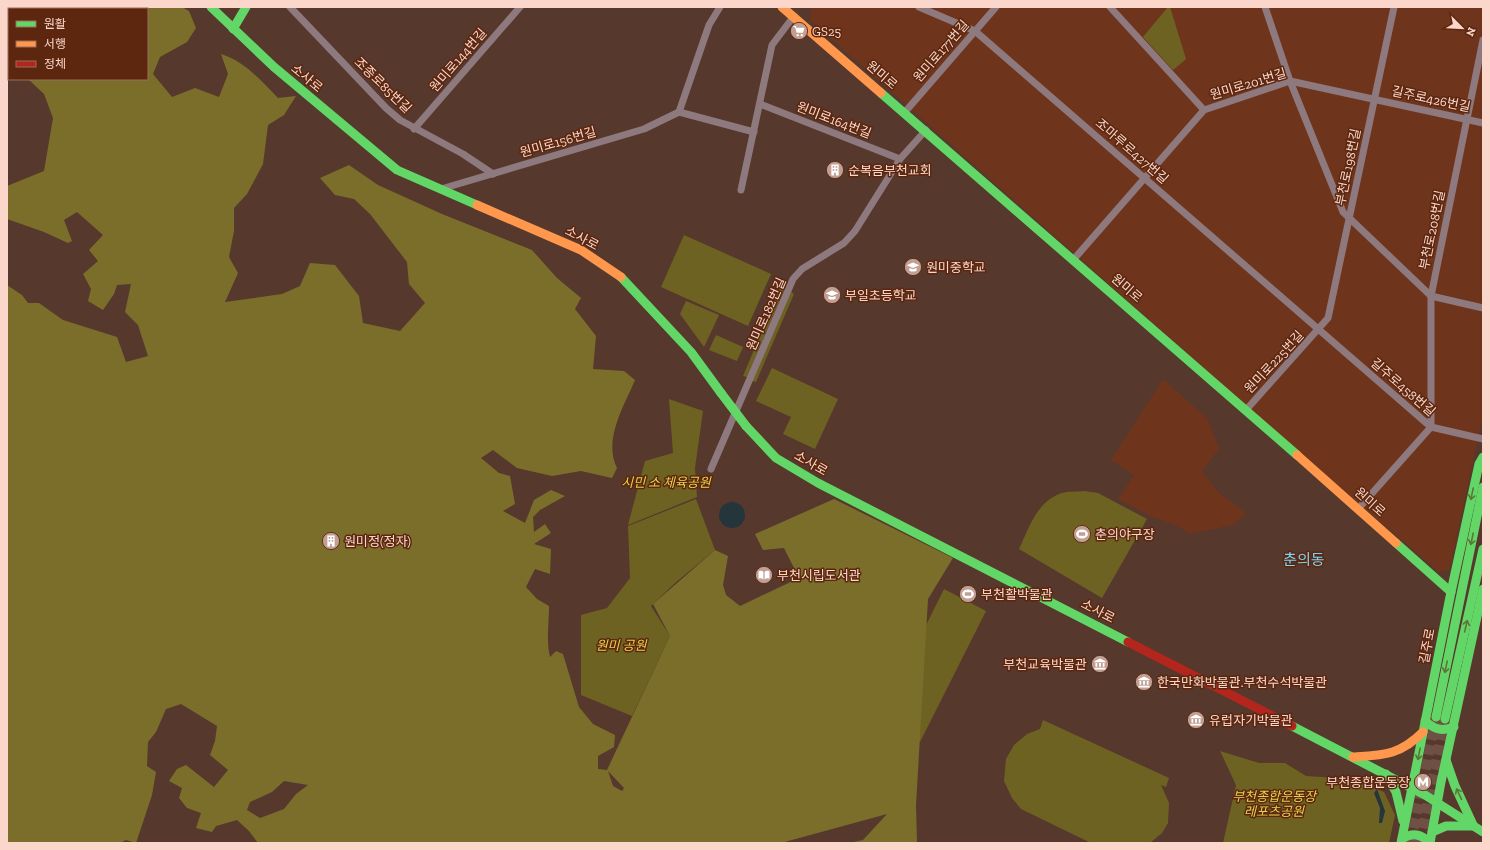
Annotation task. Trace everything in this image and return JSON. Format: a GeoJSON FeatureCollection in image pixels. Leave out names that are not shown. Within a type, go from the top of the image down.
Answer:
{"type":"FeatureCollection","features":[{"type":"Feature","properties":{"kind":"street","name":"소사로"},"geometry":{"type":"LineString","coordinates":[[211,7],[274,67],[397,170],[581,250],[626,281],[691,352],[746,426],[776,458],[818,483],[1413,788],[1483,832]]}},
{"type":"Feature","properties":{"kind":"street"},"geometry":{"type":"LineString","coordinates":[[233,29],[246,7]]}},
{"type":"Feature","properties":{"kind":"street","name":"조종로85번길"},"geometry":{"type":"LineString","coordinates":[[290,7],[386,108],[400,120],[414,129],[463,154],[493,174]]}},
{"type":"Feature","properties":{"kind":"street","name":"원미로144번길"},"geometry":{"type":"LineString","coordinates":[[414,129],[520,7]]}},
{"type":"Feature","properties":{"kind":"street"},"geometry":{"type":"LineString","coordinates":[[720,7],[708,25],[679,112],[754,132]]}},
{"type":"Feature","properties":{"kind":"street","name":"원미로"},"geometry":{"type":"LineString","coordinates":[[782,7],[793,12],[1451,592]]}},
{"type":"Feature","properties":{"kind":"street","name":"조마루로427번길"},"geometry":{"type":"LineString","coordinates":[[919,7],[975,31],[1320,330]]}},
{"type":"Feature","properties":{"kind":"street"},"geometry":{"type":"LineString","coordinates":[[1110,7],[1204,110]]}},
{"type":"Feature","properties":{"kind":"street"},"geometry":{"type":"LineString","coordinates":[[1264,7],[1290,81],[1343,212],[1431,296],[1483,308]]}},
{"type":"Feature","properties":{"kind":"street","name":"부천로198번길"},"geometry":{"type":"LineString","coordinates":[[1320,330],[1328,318],[1394,7]]}},
{"type":"Feature","properties":{"kind":"street","name":"원미로177번길"},"geometry":{"type":"LineString","coordinates":[[905,112],[993,8]]}},
{"type":"Feature","properties":{"kind":"street"},"geometry":{"type":"LineString","coordinates":[[741,190],[772,45],[793,12]]}},
{"type":"Feature","properties":{"kind":"street","name":"부천로208번길"},"geometry":{"type":"LineString","coordinates":[[1431,426],[1431,296],[1483,40]]}},
{"type":"Feature","properties":{"kind":"street","name":"원미로201번길"},"geometry":{"type":"LineString","coordinates":[[1074,259],[1204,110],[1290,81],[1374,99]]}},
{"type":"Feature","properties":{"kind":"street","name":"길주로426번길"},"geometry":{"type":"LineString","coordinates":[[1374,99],[1483,122]]}},
{"type":"Feature","properties":{"kind":"street","name":"원미로164번길"},"geometry":{"type":"LineString","coordinates":[[760,104],[900,159]]}},
{"type":"Feature","properties":{"kind":"street","name":"원미로156번길"},"geometry":{"type":"LineString","coordinates":[[442,189],[644,129],[679,112]]}},
{"type":"Feature","properties":{"kind":"street","name":"원미로182번길"},"geometry":{"type":"LineString","coordinates":[[711,468],[793,280],[802,269],[844,243],[855,231],[900,159],[926,130]]}},
{"type":"Feature","properties":{"kind":"street","name":"원미로225번길"},"geometry":{"type":"LineString","coordinates":[[1246,410],[1320,330]]}},
{"type":"Feature","properties":{"kind":"street","name":"길주로458번길"},"geometry":{"type":"LineString","coordinates":[[1320,330],[1431,426],[1483,439]]}},
{"type":"Feature","properties":{"kind":"street"},"geometry":{"type":"LineString","coordinates":[[1358,509],[1431,426]]}},
{"type":"Feature","properties":{"kind":"street","name":"길주로"},"geometry":{"type":"LineString","coordinates":[[1402,837],[1451,592],[1479,464],[1483,457]]}},
{"type":"Feature","properties":{"kind":"street","name":"길주로"},"geometry":{"type":"LineString","coordinates":[[1483,487],[1440,718],[1483,550]]}},
{"type":"Feature","properties":{"kind":"street"},"geometry":{"type":"LineString","coordinates":[[1436,579],[1455,574]]}},
{"type":"Feature","properties":{"kind":"street"},"geometry":{"type":"LineString","coordinates":[[1386,774],[1396,792],[1402,813],[1402,837],[1413,833],[1419,834],[1430,843],[1446,760],[1480,618],[1483,590]]}},
{"type":"Feature","properties":{"kind":"street"},"geometry":{"type":"LineString","coordinates":[[1425,721],[1430,726],[1440,730],[1446,731],[1454,727]]}},
{"type":"Feature","properties":{"kind":"street"},"geometry":{"type":"LineString","coordinates":[[1353,757],[1388,755],[1402,751],[1412,744],[1423,732]]}},
{"type":"Feature","properties":{"kind":"street"},"geometry":{"type":"LineString","coordinates":[[1432,832],[1446,826],[1474,826],[1455,786],[1446,760]]}},
{"type":"Feature","properties":{"kind":"shaded area"},"geometry":{"type":"Polygon","coordinates":[[[7,7],[182,7],[189,11],[196,28],[187,42],[160,57],[153,74],[172,97],[195,88],[219,97],[228,74],[221,54],[237,61],[245,67],[259,78],[278,98],[296,96],[284,115],[268,125],[263,164],[247,194],[234,208],[234,231],[229,257],[238,273],[225,302],[282,294],[300,286],[310,263],[335,265],[359,296],[363,323],[400,331],[425,303],[409,284],[407,262],[370,214],[354,199],[335,195],[320,178],[349,165],[378,185],[442,214],[532,250],[557,278],[581,298],[575,309],[596,336],[593,369],[624,371],[635,380],[621,412],[614,435],[612,446],[613,457],[617,468],[612,478],[581,471],[552,476],[517,468],[493,450],[481,458],[499,473],[510,476],[515,504],[503,511],[525,523],[534,500],[551,490],[565,496],[540,510],[533,517],[534,532],[545,524],[551,533],[534,544],[551,549],[550,574],[535,569],[526,587],[537,599],[549,606],[548,638],[550,657],[556,651],[563,654],[579,707],[593,724],[615,735],[614,747],[598,756],[598,769],[607,770],[670,636],[653,604],[715,550],[728,556],[723,585],[726,595],[740,606],[799,578],[784,548],[763,550],[755,534],[834,499],[953,558],[928,599],[916,805],[917,843],[849,843],[863,840],[887,814],[781,843],[258,843],[249,831],[237,820],[216,826],[212,832],[196,828],[201,813],[187,808],[179,798],[182,788],[169,781],[177,769],[186,765],[214,787],[228,770],[210,755],[215,741],[217,726],[181,704],[166,709],[156,732],[148,742],[147,766],[156,772],[152,795],[136,843],[126,840],[120,843],[7,843],[7,285],[22,295],[28,303],[39,303],[63,320],[117,337],[126,362],[148,356],[138,325],[125,312],[131,284],[117,285],[114,294],[103,310],[88,301],[91,289],[83,274],[98,261],[89,250],[103,235],[77,212],[64,220],[72,241],[68,243],[44,232],[7,219],[7,186],[44,171],[53,118],[44,94],[29,80],[148,80],[148,8],[8,8],[8,46],[7,7]],[[608,771],[613,786],[622,791],[624,788],[608,771]],[[284,781],[272,792],[250,802],[247,810],[260,818],[284,809],[296,794],[308,785],[284,781]]]}},
{"type":"Feature","properties":{"kind":"shaded area"},"geometry":{"type":"Polygon","coordinates":[[[811,7],[1483,7],[1483,416],[1449,570],[1439,572],[1299,452],[810,20],[811,7]]]}},
{"type":"Feature","properties":{"kind":"shaded area"},"geometry":{"type":"Polygon","coordinates":[[[1163,379],[1208,419],[1219,449],[1202,471],[1218,492],[1246,513],[1233,525],[1189,534],[1178,526],[1153,517],[1118,499],[1134,475],[1111,460],[1163,379]]]}},
{"type":"Feature","properties":{"kind":"green space"},"geometry":{"type":"Polygon","coordinates":[[[1168,7],[1170,7],[1186,59],[1173,70],[1143,37],[1168,7]]]}},
{"type":"Feature","properties":{"kind":"green space"},"geometry":{"type":"Polygon","coordinates":[[[684,235],[771,274],[748,326],[661,287],[684,235]]]}},
{"type":"Feature","properties":{"kind":"green space"},"geometry":{"type":"Polygon","coordinates":[[[783,281],[787,283],[747,377],[743,376],[783,281]]]}},
{"type":"Feature","properties":{"kind":"green space"},"geometry":{"type":"Polygon","coordinates":[[[791,292],[794,294],[756,382],[752,381],[791,292]]]}},
{"type":"Feature","properties":{"kind":"green space"},"geometry":{"type":"Polygon","coordinates":[[[686,301],[719,315],[704,347],[680,314],[686,301]]]}},
{"type":"Feature","properties":{"kind":"green space"},"geometry":{"type":"Polygon","coordinates":[[[716,335],[743,347],[737,361],[709,350],[716,335]]]}},
{"type":"Feature","properties":{"kind":"green space"},"geometry":{"type":"Polygon","coordinates":[[[772,368],[838,399],[815,449],[783,434],[791,417],[756,401],[772,368]]]}},
{"type":"Feature","properties":{"kind":"green space","name":"시민 소 체육공원"},"geometry":{"type":"Polygon","coordinates":[[[669,399],[703,411],[695,468],[697,497],[628,525],[645,461],[673,453],[669,399]]]}},
{"type":"Feature","properties":{"kind":"green space","name":"춘의야구장"},"geometry":{"type":"Polygon","coordinates":[[[1084,491],[1098,493],[1147,519],[1102,598],[1019,549],[1030,524],[1046,502],[1062,493],[1084,491]]]}},
{"type":"Feature","properties":{"kind":"green space","name":"원미 공원"},"geometry":{"type":"Polygon","coordinates":[[[696,499],[715,550],[675,583],[651,606],[670,636],[632,716],[581,695],[581,615],[607,608],[630,578],[628,526],[696,499]]]}},
{"type":"Feature","properties":{"kind":"green space"},"geometry":{"type":"Polygon","coordinates":[[[944,589],[986,611],[920,742],[878,722],[944,589]]]}},
{"type":"Feature","properties":{"kind":"green space"},"geometry":{"type":"Polygon","coordinates":[[[1043,720],[1169,778],[1166,787],[1161,785],[1169,803],[1168,823],[1162,833],[1150,843],[1091,843],[1021,809],[1012,798],[1004,781],[1006,759],[1014,745],[1027,734],[1040,729],[1043,720]]]}},
{"type":"Feature","properties":{"kind":"green space","name":"부천종합운동장 레포츠공원"},"geometry":{"type":"Polygon","coordinates":[[[1220,751],[1259,763],[1285,763],[1306,776],[1354,779],[1384,792],[1395,815],[1389,843],[1223,843],[1236,785],[1220,751]]]}},
{"type":"Feature","properties":{"kind":"water"},"geometry":{"type":"Polygon","coordinates":[[[732,502],[741,506],[745,515],[741,524],[732,528],[723,524],[719,515],[723,506],[732,502]]]}},
{"type":"Feature","properties":{"kind":"water"},"geometry":{"type":"Polygon","coordinates":[[[1377,789],[1385,811],[1382,823],[1379,823],[1380,808],[1374,793],[1377,789]]]}},
{"type":"Feature","properties":{"kind":"tunnel"},"geometry":{"type":"LineString","coordinates":[[1411,843],[1436,717]]}},
{"type":"Feature","properties":{"kind":"tunnel"},"geometry":{"type":"LineString","coordinates":[[1420,843],[1444,721]]}},
{"type":"Feature","properties":{"kind":"traffic: fast"},"geometry":{"type":"LineString","coordinates":[[211,7],[274,67],[397,170],[477,205]]}},
{"type":"Feature","properties":{"kind":"traffic: fast"},"geometry":{"type":"LineString","coordinates":[[233,29],[246,7]]}},
{"type":"Feature","properties":{"kind":"traffic: fast"},"geometry":{"type":"LineString","coordinates":[[881,93],[1297,455]]}},
{"type":"Feature","properties":{"kind":"traffic: fast"},"geometry":{"type":"LineString","coordinates":[[621,277],[691,352],[721,393]]}},
{"type":"Feature","properties":{"kind":"traffic: fast"},"geometry":{"type":"LineString","coordinates":[[721,393],[746,426]]}},
{"type":"Feature","properties":{"kind":"traffic: fast"},"geometry":{"type":"LineString","coordinates":[[746,426],[776,458],[818,483],[1128,642]]}},
{"type":"Feature","properties":{"kind":"traffic: fast"},"geometry":{"type":"LineString","coordinates":[[1401,843],[1451,592],[1479,464],[1483,457]]}},
{"type":"Feature","properties":{"kind":"traffic: fast"},"geometry":{"type":"LineString","coordinates":[[1436,717],[1483,487]]}},
{"type":"Feature","properties":{"kind":"traffic: fast"},"geometry":{"type":"LineString","coordinates":[[1396,543],[1451,592]]}},
{"type":"Feature","properties":{"kind":"traffic: fast"},"geometry":{"type":"LineString","coordinates":[[1445,719],[1483,549]]}},
{"type":"Feature","properties":{"kind":"traffic: fast"},"geometry":{"type":"LineString","coordinates":[[1430,843],[1441,782],[1483,589]]}},
{"type":"Feature","properties":{"kind":"traffic: fast"},"geometry":{"type":"LineString","coordinates":[[1425,721],[1438,729],[1450,729],[1454,727]]}},
{"type":"Feature","properties":{"kind":"traffic: fast"},"geometry":{"type":"LineString","coordinates":[[1292,726],[1425,795],[1483,832]]}},
{"type":"Feature","properties":{"kind":"traffic: fast"},"geometry":{"type":"LineString","coordinates":[[1446,760],[1455,786],[1473,825]]}},
{"type":"Feature","properties":{"kind":"traffic: fast"},"geometry":{"type":"LineString","coordinates":[[1386,774],[1396,792],[1403,821]]}},
{"type":"Feature","properties":{"kind":"traffic: fast"},"geometry":{"type":"LineString","coordinates":[[1432,832],[1446,826],[1473,826]]}},
{"type":"Feature","properties":{"kind":"traffic: fast"},"geometry":{"type":"LineString","coordinates":[[1402,839],[1410,835],[1417,835],[1430,843]]}},
{"type":"Feature","properties":{"kind":"traffic: slow"},"geometry":{"type":"LineString","coordinates":[[782,7],[881,93]]}},
{"type":"Feature","properties":{"kind":"traffic: slow"},"geometry":{"type":"LineString","coordinates":[[477,205],[581,250],[621,277]]}},
{"type":"Feature","properties":{"kind":"traffic: slow"},"geometry":{"type":"LineString","coordinates":[[1297,455],[1396,543]]}},
{"type":"Feature","properties":{"kind":"traffic: slow"},"geometry":{"type":"LineString","coordinates":[[1353,757],[1391,752],[1407,745],[1423,732]]}},
{"type":"Feature","properties":{"kind":"traffic: jam"},"geometry":{"type":"LineString","coordinates":[[1128,642],[1292,726]]}},
{"type":"Feature","properties":{"kind":"place","name":"GS25"},"geometry":{"type":"Point","coordinates":[799,31]}},
{"type":"Feature","properties":{"kind":"place","name":"순복음부천교회"},"geometry":{"type":"Point","coordinates":[835,170]}},
{"type":"Feature","properties":{"kind":"place","name":"원미중학교"},"geometry":{"type":"Point","coordinates":[913,267]}},
{"type":"Feature","properties":{"kind":"place","name":"부일초등학교"},"geometry":{"type":"Point","coordinates":[832,295]}},
{"type":"Feature","properties":{"kind":"place","name":"춘의야구장"},"geometry":{"type":"Point","coordinates":[1082,534]}},
{"type":"Feature","properties":{"kind":"place","name":"원미정(정자)"},"geometry":{"type":"Point","coordinates":[331,541]}},
{"type":"Feature","properties":{"kind":"place","name":"부천시립도서관"},"geometry":{"type":"Point","coordinates":[764,575]}},
{"type":"Feature","properties":{"kind":"place","name":"부천활박물관"},"geometry":{"type":"Point","coordinates":[968,594]}},
{"type":"Feature","properties":{"kind":"place","name":"부천교육박물관"},"geometry":{"type":"Point","coordinates":[1100,664]}},
{"type":"Feature","properties":{"kind":"place","name":"한국만화박물관.부천수석박물관"},"geometry":{"type":"Point","coordinates":[1144,682]}},
{"type":"Feature","properties":{"kind":"place","name":"유럽자기박물관"},"geometry":{"type":"Point","coordinates":[1196,720]}},
{"type":"Feature","properties":{"kind":"place","name":"부천종합운동장"},"geometry":{"type":"Point","coordinates":[1423,782]}},
{"type":"Feature","properties":{"kind":"district","name":"춘의동"},"geometry":{"type":"Point","coordinates":[1304,560]}}]}
